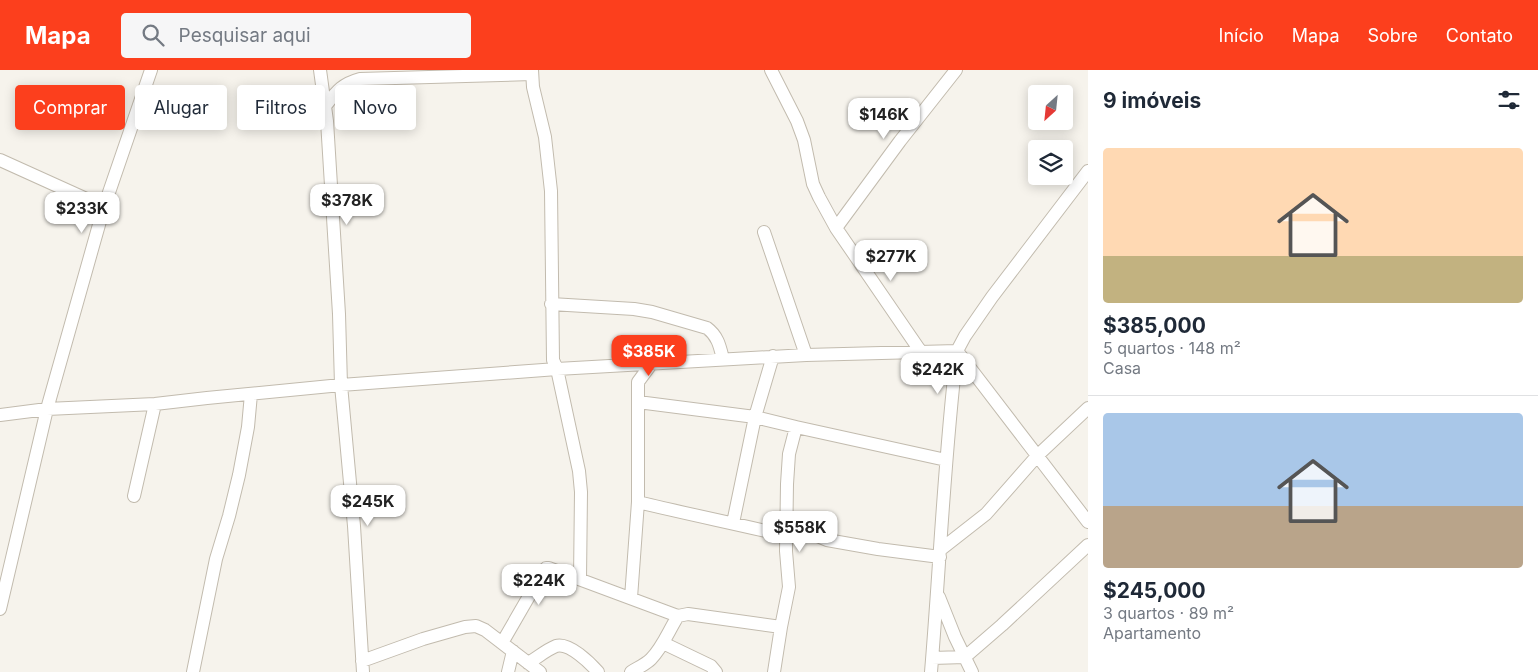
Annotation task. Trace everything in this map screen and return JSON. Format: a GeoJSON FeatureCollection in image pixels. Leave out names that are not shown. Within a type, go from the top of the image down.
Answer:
{"type":"FeatureCollection","features":[{"type":"Feature","properties":{"kind":"street"},"geometry":{"type":"LineString","coordinates":[[0,609],[47,409],[104,207],[151,70]]}},
{"type":"Feature","properties":{"kind":"street"},"geometry":{"type":"LineString","coordinates":[[320,70],[326,105],[339,314],[341,385],[354,526],[363,666],[423,639],[465,627],[476,626],[502,642],[540,672]]}},
{"type":"Feature","properties":{"kind":"street"},"geometry":{"type":"LineString","coordinates":[[771,70],[797,121],[804,140],[813,184],[819,197],[836,228],[921,352]]}},
{"type":"Feature","properties":{"kind":"street"},"geometry":{"type":"LineString","coordinates":[[836,228],[900,141],[956,70]]}},
{"type":"Feature","properties":{"kind":"street"},"geometry":{"type":"LineString","coordinates":[[326,105],[341,86],[360,79],[532,72],[534,95],[545,137],[551,191],[552,360],[557,369],[579,471],[581,492],[580,579]]}},
{"type":"Feature","properties":{"kind":"street"},"geometry":{"type":"LineString","coordinates":[[0,160],[104,207]]}},
{"type":"Feature","properties":{"kind":"street"},"geometry":{"type":"LineString","coordinates":[[930,672],[938,594],[946,460],[957,352],[965,336],[992,297],[1088,171]]}},
{"type":"Feature","properties":{"kind":"street"},"geometry":{"type":"LineString","coordinates":[[764,232],[806,355]]}},
{"type":"Feature","properties":{"kind":"street"},"geometry":{"type":"LineString","coordinates":[[551,304],[634,309],[652,312],[707,328],[714,332],[719,342],[723,359]]}},
{"type":"Feature","properties":{"kind":"street"},"geometry":{"type":"LineString","coordinates":[[0,415],[47,409],[155,404],[341,385],[557,369],[773,356],[957,352]]}},
{"type":"Feature","properties":{"kind":"street"},"geometry":{"type":"LineString","coordinates":[[957,352],[1088,522]]}},
{"type":"Feature","properties":{"kind":"street"},"geometry":{"type":"LineString","coordinates":[[733,524],[756,417],[773,356]]}},
{"type":"Feature","properties":{"kind":"street"},"geometry":{"type":"LineString","coordinates":[[631,598],[638,502],[638,382],[652,363]]}},
{"type":"Feature","properties":{"kind":"street"},"geometry":{"type":"LineString","coordinates":[[624,365],[638,382]]}},
{"type":"Feature","properties":{"kind":"street"},"geometry":{"type":"LineString","coordinates":[[193,672],[216,559],[239,476],[248,427],[251,394]]}},
{"type":"Feature","properties":{"kind":"street"},"geometry":{"type":"LineString","coordinates":[[638,402],[756,417],[946,460]]}},
{"type":"Feature","properties":{"kind":"street"},"geometry":{"type":"LineString","coordinates":[[134,496],[155,404]]}},
{"type":"Feature","properties":{"kind":"street"},"geometry":{"type":"LineString","coordinates":[[638,502],[706,519],[733,524],[787,529],[835,542],[878,550],[940,554],[986,514],[1038,456],[1088,408]]}},
{"type":"Feature","properties":{"kind":"street"},"geometry":{"type":"LineString","coordinates":[[774,672],[788,587],[786,484],[789,454],[796,427]]}},
{"type":"Feature","properties":{"kind":"street"},"geometry":{"type":"LineString","coordinates":[[932,658],[965,657],[1002,626],[1088,545]]}},
{"type":"Feature","properties":{"kind":"street"},"geometry":{"type":"LineString","coordinates":[[502,642],[546,568],[678,616],[688,614],[780,627]]}},
{"type":"Feature","properties":{"kind":"street"},"geometry":{"type":"LineString","coordinates":[[938,594],[972,672]]}},
{"type":"Feature","properties":{"kind":"street"},"geometry":{"type":"LineString","coordinates":[[630,672],[650,660],[663,643],[678,616]]}},
{"type":"Feature","properties":{"kind":"street"},"geometry":{"type":"LineString","coordinates":[[663,643],[711,666],[716,672]]}},
{"type":"Feature","properties":{"kind":"street"},"geometry":{"type":"LineString","coordinates":[[528,663],[556,646],[563,646],[590,662],[598,672]]}},
{"type":"Feature","properties":{"kind":"street"},"geometry":{"type":"LineString","coordinates":[[508,672],[513,651]]}}]}
